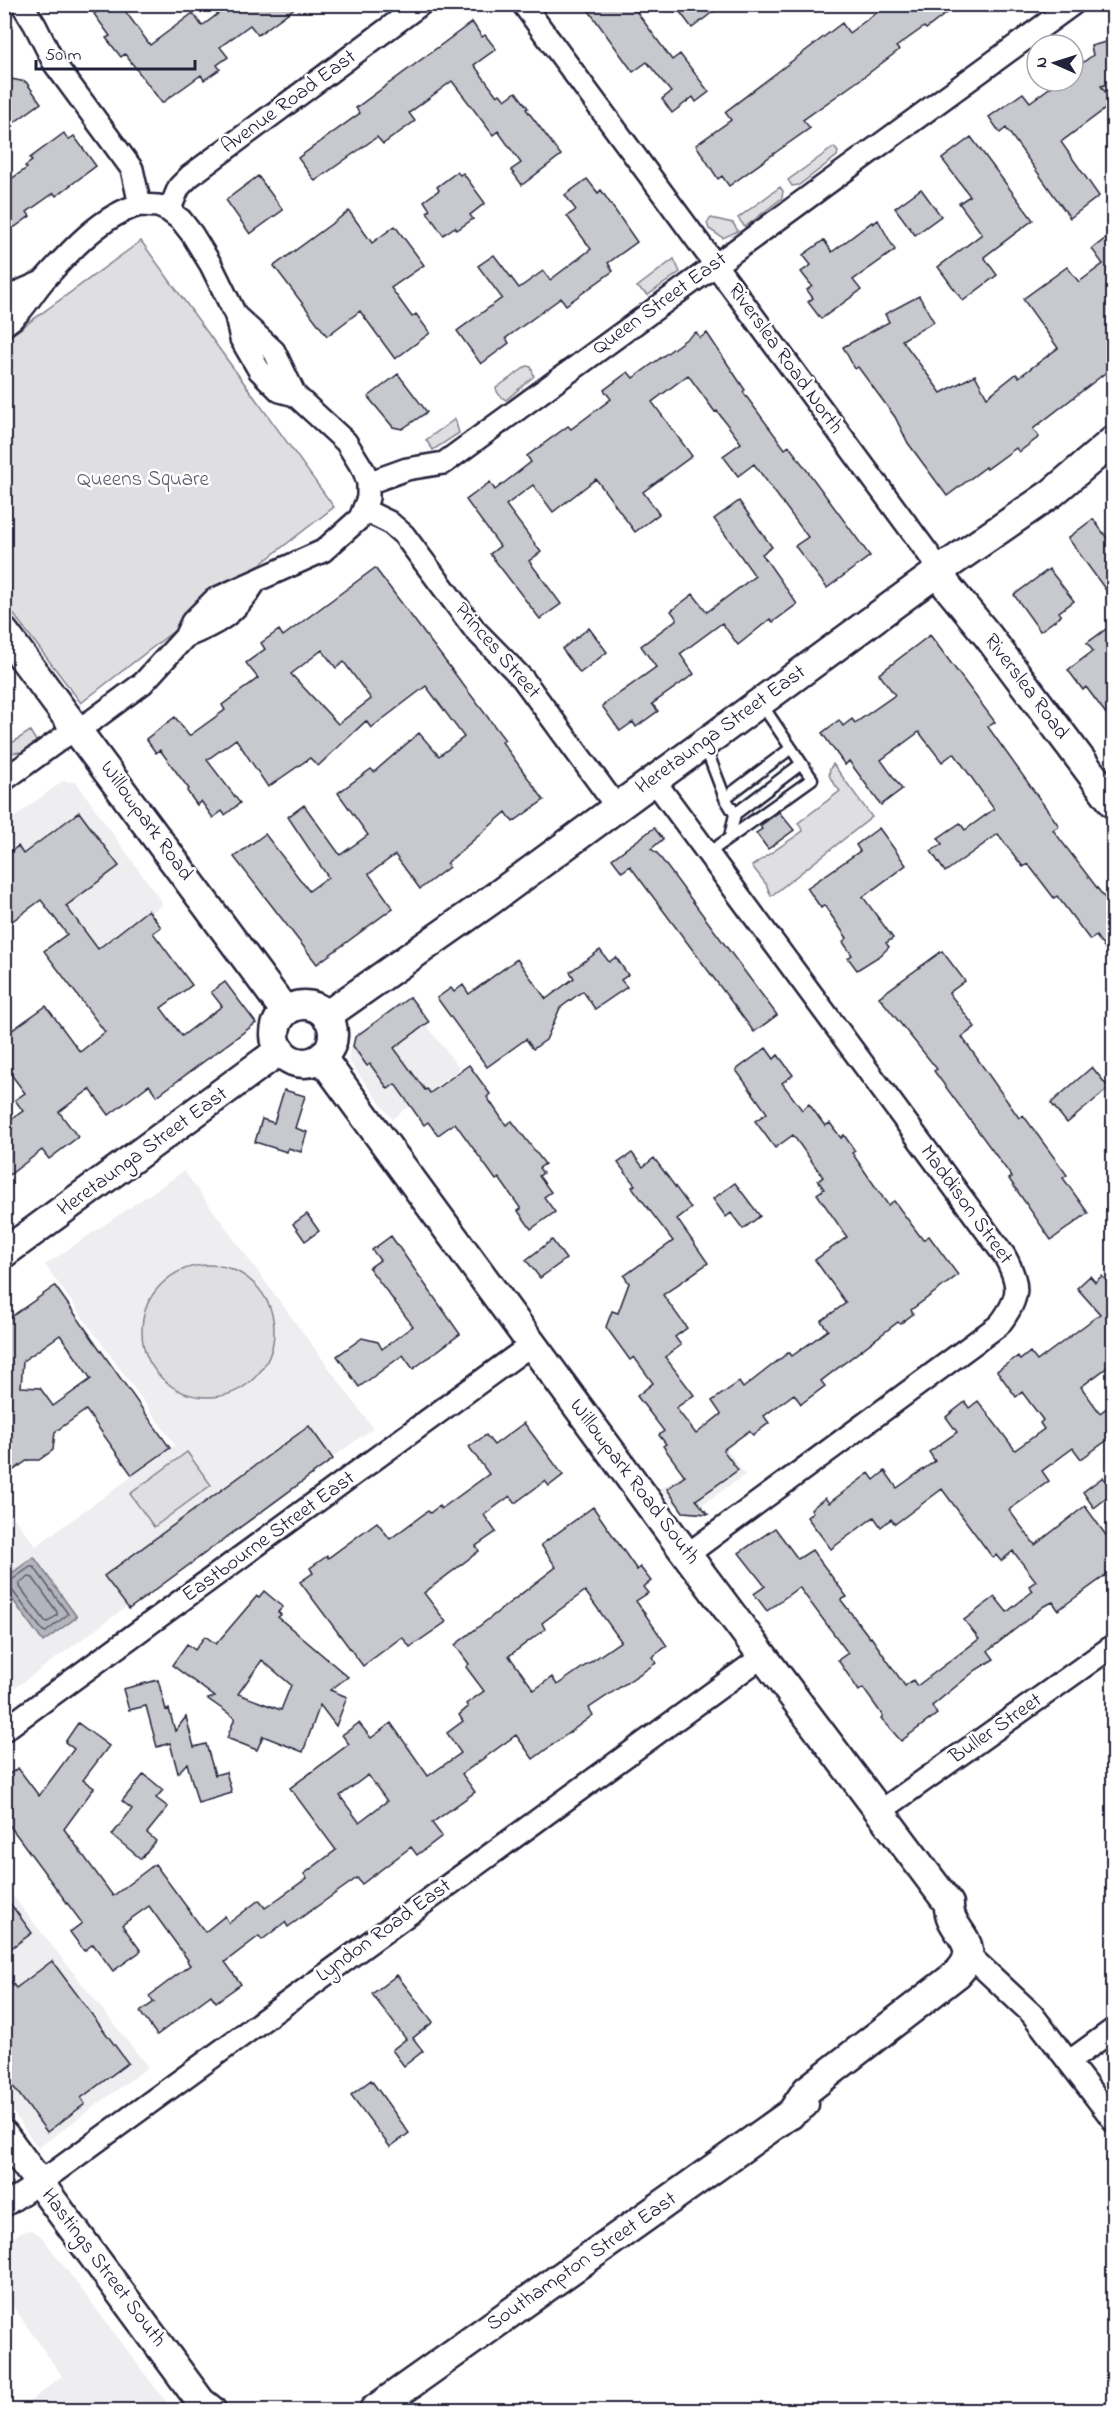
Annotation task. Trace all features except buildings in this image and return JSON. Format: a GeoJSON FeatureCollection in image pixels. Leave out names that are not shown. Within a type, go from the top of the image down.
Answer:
{"type":"FeatureCollection","features":[{"type":"Feature","properties":{"kind":"main road","name":"Heretaunga Street East"},"geometry":{"type":"LineString","coordinates":[[326,1016],[491,900],[939,571],[1052,493],[1113,440]]}},
{"type":"Feature","properties":{"kind":"main road","name":"Riverslea Road"},"geometry":{"type":"LineString","coordinates":[[939,571],[947,586],[988,636],[1113,804]]}},
{"type":"Feature","properties":{"kind":"main road","name":"Willowpark Road"},"geometry":{"type":"LineString","coordinates":[[4,632],[285,1011]]}},
{"type":"Feature","properties":{"kind":"main road"},"geometry":{"type":"LineString","coordinates":[[304,1005],[320,1010],[326,1016],[333,1032],[332,1041],[322,1058],[305,1063],[296,1062],[280,1050],[275,1033],[277,1024],[285,1011],[304,1005]]}},
{"type":"Feature","properties":{"kind":"main road","name":"Heretaunga Street East"},"geometry":{"type":"LineString","coordinates":[[4,1252],[280,1050]]}},
{"type":"Feature","properties":{"kind":"main road","name":"Willowpark Road South"},"geometry":{"type":"LineString","coordinates":[[322,1058],[878,1813],[949,1904],[948,1916],[967,1941],[975,1961]]}},
{"type":"Feature","properties":{"kind":"main road","name":"Southampton Street East"},"geometry":{"type":"LineString","coordinates":[[374,2410],[790,2115],[807,2090],[957,1974],[965,1964],[975,1961]]}},
{"type":"Feature","properties":{"kind":"main road","name":"Hastings Street South"},"geometry":{"type":"LineString","coordinates":[[4,2135],[206,2408]]}},
{"type":"Feature","properties":{"kind":"street"},"geometry":{"type":"LineString","coordinates":[[22,4],[54,63],[132,169],[141,205]]}},
{"type":"Feature","properties":{"kind":"street","name":"Avenue Road East"},"geometry":{"type":"LineString","coordinates":[[169,211],[179,187],[220,152],[421,4]]}},
{"type":"Feature","properties":{"kind":"street","name":"Riverslea Road North"},"geometry":{"type":"LineString","coordinates":[[523,4],[939,571]]}},
{"type":"Feature","properties":{"kind":"street","name":"Queen Street East"},"geometry":{"type":"LineString","coordinates":[[368,483],[407,469],[444,463],[1073,4]]}},
{"type":"Feature","properties":{"kind":"street"},"geometry":{"type":"LineString","coordinates":[[4,325],[27,306],[42,282],[96,227],[128,208],[141,205],[158,206],[181,220],[192,234],[211,265],[236,316],[241,339],[259,370],[280,391],[295,395],[346,442],[364,471],[368,483],[368,498],[364,510],[353,526],[323,551],[254,584],[241,586],[215,599],[192,622],[185,637],[143,683],[4,780]]}},
{"type":"Feature","properties":{"kind":"street"},"geometry":{"type":"LineString","coordinates":[[4,302],[21,291],[42,282]]}},
{"type":"Feature","properties":{"kind":"street","name":"Princes Street"},"geometry":{"type":"LineString","coordinates":[[364,510],[389,522],[404,535],[475,630],[523,679],[616,806]]}},
{"type":"Feature","properties":{"kind":"street","name":"Maddison Street"},"geometry":{"type":"LineString","coordinates":[[653,779],[1004,1254],[1014,1272],[1016,1292],[1016,1299],[1010,1312],[991,1332],[688,1554]]}},
{"type":"Feature","properties":{"kind":"street","name":"Eastbourne Street East"},"geometry":{"type":"LineString","coordinates":[[4,1730],[532,1344]]}},
{"type":"Feature","properties":{"kind":"street","name":"Buller Street"},"geometry":{"type":"LineString","coordinates":[[878,1813],[1113,1645]]}},
{"type":"Feature","properties":{"kind":"street","name":"Lyndon Road East"},"geometry":{"type":"LineString","coordinates":[[4,2206],[763,1656]]}},
{"type":"Feature","properties":{"kind":"street","name":"Willowpark Road South"},"geometry":{"type":"LineString","coordinates":[[975,1961],[1020,2001],[1070,2061],[1113,2121]]}},
{"type":"Feature","properties":{"kind":"street"},"geometry":{"type":"LineString","coordinates":[[1070,2061],[1113,2029]]}},
{"type":"Feature","properties":{"kind":"lane"},"geometry":{"type":"LineString","coordinates":[[707,854],[812,779],[760,702]]}},
{"type":"Feature","properties":{"kind":"lane"},"geometry":{"type":"LineString","coordinates":[[703,743],[725,798],[735,814]]}},
{"type":"Feature","properties":{"kind":"lane"},"geometry":{"type":"LineString","coordinates":[[725,798],[790,749]]}},
{"type":"Feature","properties":{"kind":"lane"},"geometry":{"type":"LineString","coordinates":[[730,837],[735,814],[801,764]]}},
{"type":"Feature","properties":{"kind":"shaded area"},"geometry":{"type":"Polygon","coordinates":[[[63,781],[76,782],[163,904],[95,958],[5,837],[5,824],[63,781]]]}},
{"type":"Feature","properties":{"kind":"shaded area"},"geometry":{"type":"Polygon","coordinates":[[[410,1004],[460,1069],[392,1119],[348,1060],[350,1047],[410,1004]]]}},
{"type":"Feature","properties":{"kind":"shaded area"},"geometry":{"type":"Polygon","coordinates":[[[184,1171],[373,1428],[5,1695],[4,1505],[36,1546],[175,1445],[45,1265],[184,1171]]]}},
{"type":"Feature","properties":{"kind":"shaded area"},"geometry":{"type":"Polygon","coordinates":[[[724,1445],[745,1475],[697,1508],[673,1504],[661,1489],[724,1445]]]}},
{"type":"Feature","properties":{"kind":"shaded area"},"geometry":{"type":"Polygon","coordinates":[[[4,1885],[148,2067],[38,2148],[5,2101],[4,1885]]]}},
{"type":"Feature","properties":{"kind":"shaded area"},"geometry":{"type":"Polygon","coordinates":[[[32,2230],[42,2237],[172,2410],[19,2410],[62,2376],[5,2295],[5,2244],[21,2232],[32,2230]]]}},
{"type":"Feature","properties":{"kind":"green space"},"geometry":{"type":"Polygon","coordinates":[[[834,147],[838,152],[837,156],[799,185],[792,186],[788,180],[834,147]]]}},
{"type":"Feature","properties":{"kind":"green space"},"geometry":{"type":"Polygon","coordinates":[[[780,187],[783,191],[782,198],[745,227],[738,218],[780,187]]]}},
{"type":"Feature","properties":{"kind":"green space"},"geometry":{"type":"Polygon","coordinates":[[[711,218],[733,223],[738,231],[723,238],[709,229],[707,223],[711,218]]]}},
{"type":"Feature","properties":{"kind":"green space","name":"Queens Square"},"geometry":{"type":"Polygon","coordinates":[[[141,241],[334,507],[81,703],[5,603],[5,340],[141,241]]]}},
{"type":"Feature","properties":{"kind":"green space"},"geometry":{"type":"Polygon","coordinates":[[[674,259],[680,272],[648,295],[637,287],[674,259]]]}},
{"type":"Feature","properties":{"kind":"green space"},"geometry":{"type":"Polygon","coordinates":[[[527,366],[531,367],[534,376],[506,400],[500,396],[496,388],[527,366]]]}},
{"type":"Feature","properties":{"kind":"green space"},"geometry":{"type":"Polygon","coordinates":[[[455,419],[459,433],[433,450],[426,440],[455,419]]]}},
{"type":"Feature","properties":{"kind":"green space"},"geometry":{"type":"Polygon","coordinates":[[[30,731],[38,744],[25,752],[5,753],[4,748],[30,731]]]}},
{"type":"Feature","properties":{"kind":"green space"},"geometry":{"type":"Polygon","coordinates":[[[833,764],[872,817],[771,896],[766,884],[752,866],[803,831],[798,823],[840,791],[829,775],[833,764]]]}},
{"type":"Feature","properties":{"kind":"green space"},"geometry":{"type":"Polygon","coordinates":[[[208,1265],[233,1270],[255,1284],[269,1306],[274,1331],[269,1356],[255,1378],[233,1392],[208,1397],[183,1392],[161,1378],[147,1356],[142,1331],[147,1306],[161,1284],[183,1270],[208,1265]]]}},
{"type":"Feature","properties":{"kind":"green space"},"geometry":{"type":"Polygon","coordinates":[[[187,1452],[211,1485],[154,1527],[130,1494],[187,1452]]]}},
{"type":"Feature","properties":{"kind":"water"},"geometry":{"type":"Polygon","coordinates":[[[34,1557],[77,1617],[43,1642],[5,1589],[5,1578],[34,1557]]]}}]}
